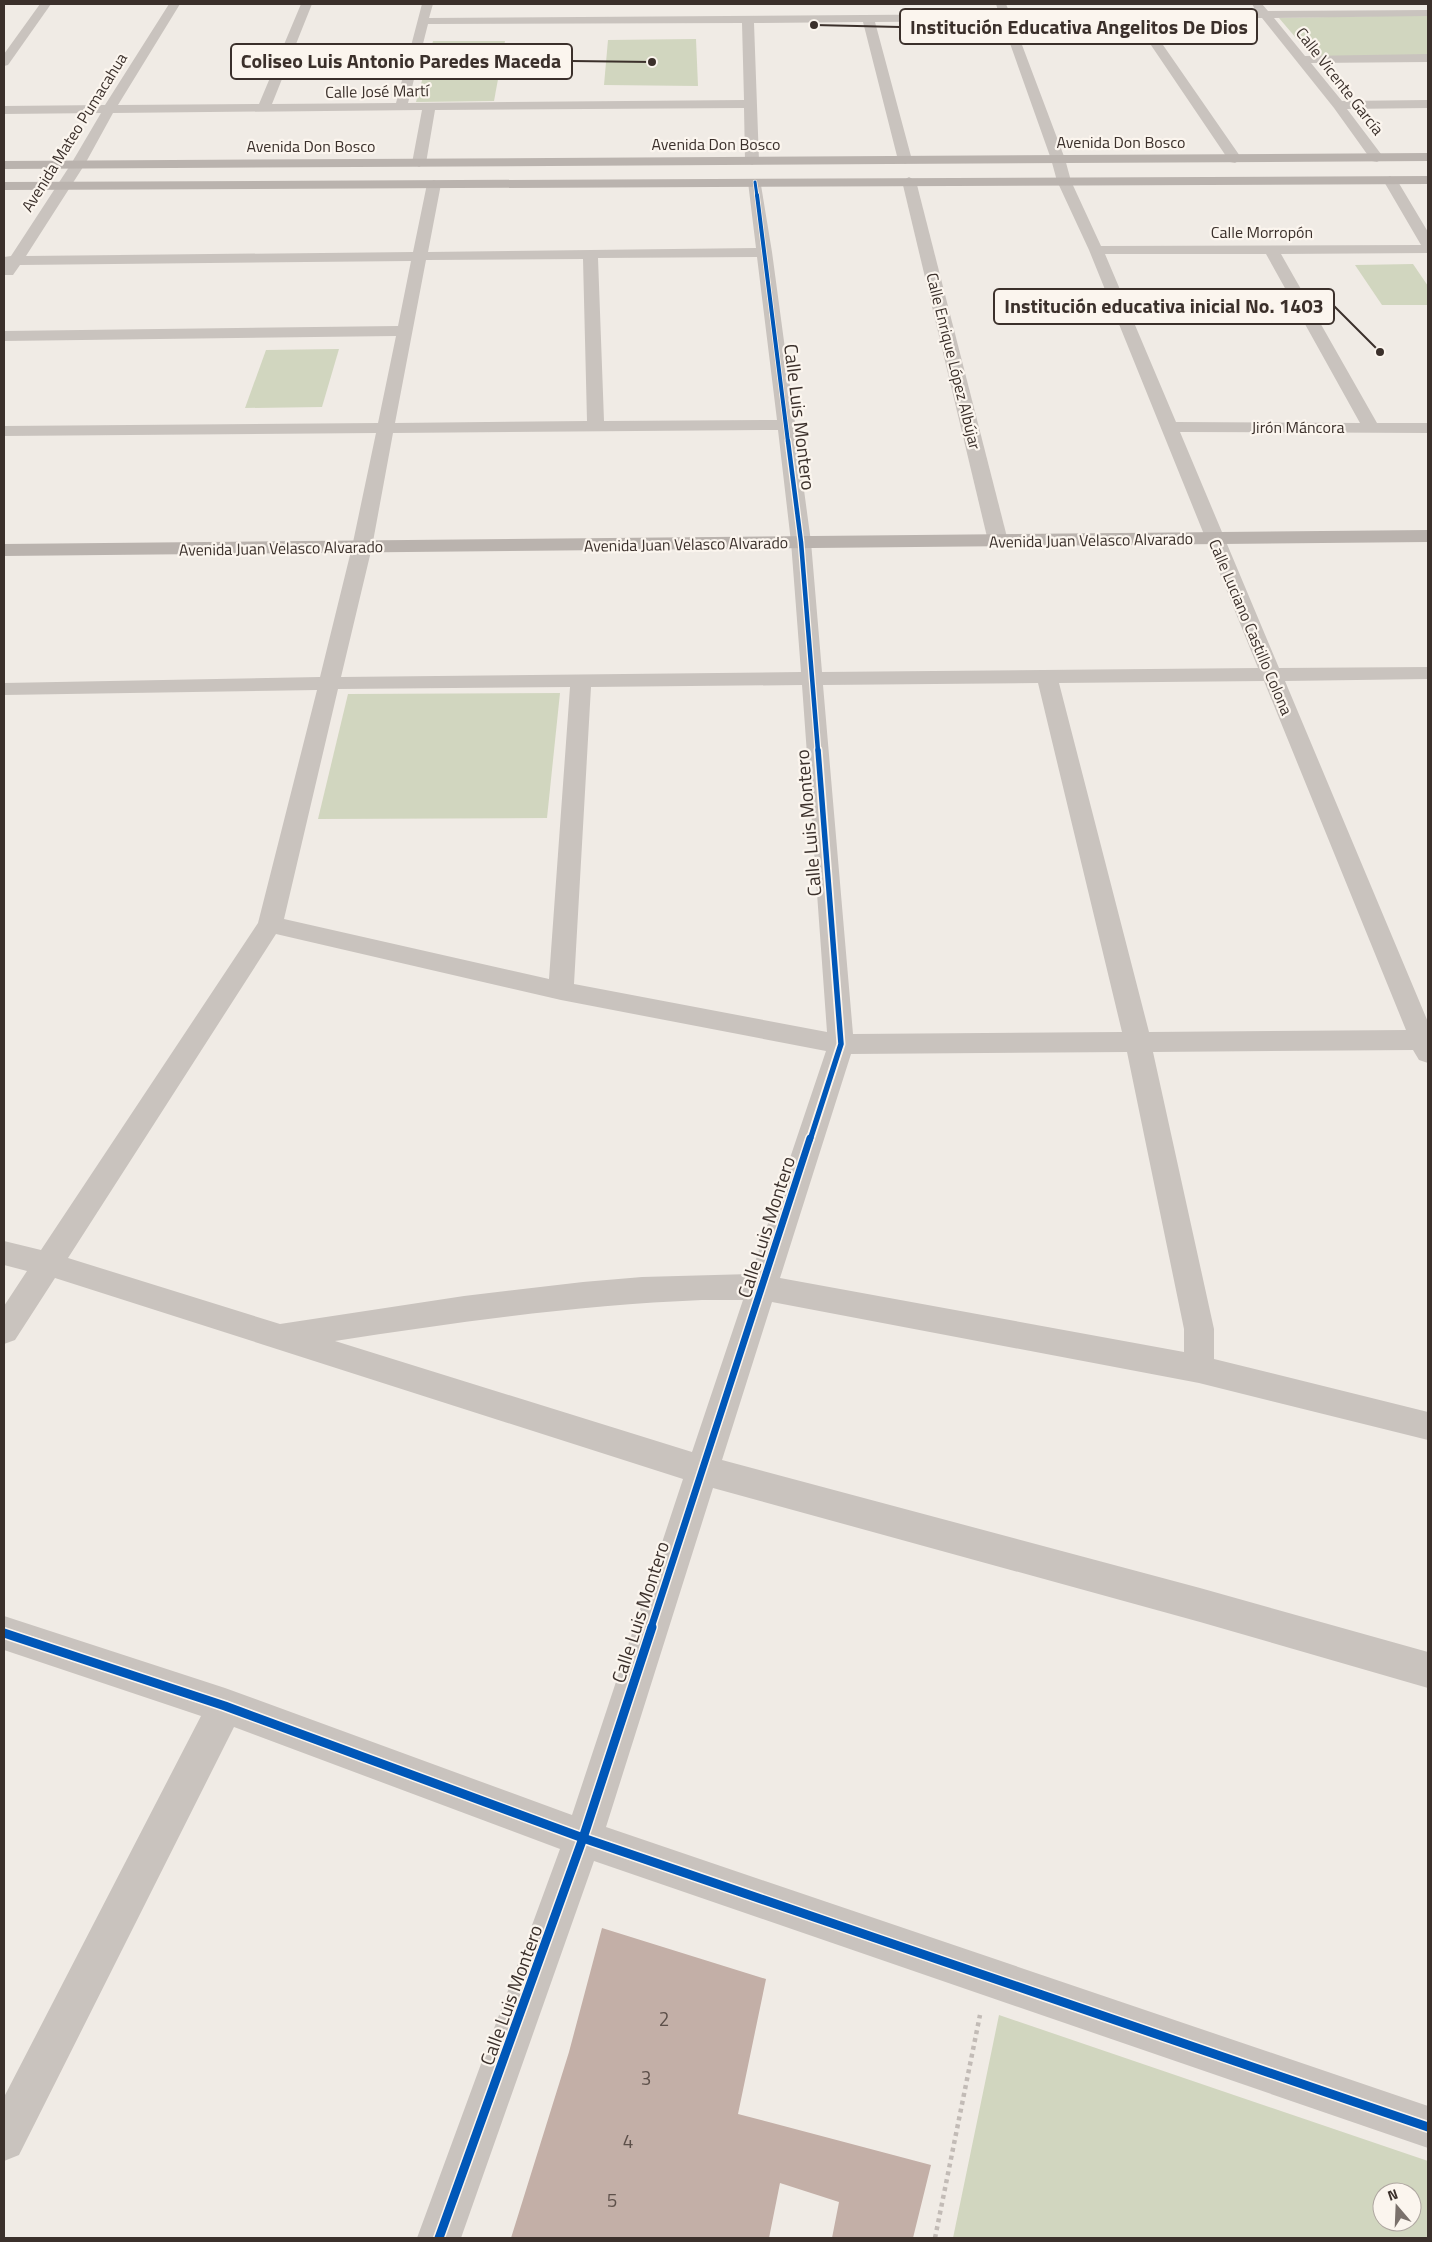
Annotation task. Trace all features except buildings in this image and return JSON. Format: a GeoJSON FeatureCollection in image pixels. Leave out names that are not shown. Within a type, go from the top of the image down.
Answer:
{"type":"FeatureCollection","features":[{"type":"Feature","properties":{"kind":"street"},"geometry":{"type":"LineString","coordinates":[[4,62],[45,4]]}},
{"type":"Feature","properties":{"kind":"street","name":"Avenida Mateo Pumacahua"},"geometry":{"type":"LineString","coordinates":[[4,279],[9,261],[78,164],[174,4]]}},
{"type":"Feature","properties":{"kind":"street"},"geometry":{"type":"LineString","coordinates":[[264,108],[306,4]]}},
{"type":"Feature","properties":{"kind":"street"},"geometry":{"type":"LineString","coordinates":[[401,107],[427,4]]}},
{"type":"Feature","properties":{"kind":"street","name":"Calle Luciano Castillo Colona"},"geometry":{"type":"LineString","coordinates":[[1001,4],[1064,180],[1096,250],[1214,538],[1427,1044]]}},
{"type":"Feature","properties":{"kind":"street","name":"Calle Vicente García"},"geometry":{"type":"LineString","coordinates":[[1256,4],[1338,105],[1377,158]]}},
{"type":"Feature","properties":{"kind":"street"},"geometry":{"type":"LineString","coordinates":[[424,21],[701,16],[748,20],[1265,16],[1428,12]]}},
{"type":"Feature","properties":{"kind":"street"},"geometry":{"type":"LineString","coordinates":[[1138,16],[1235,159]]}},
{"type":"Feature","properties":{"kind":"street"},"geometry":{"type":"LineString","coordinates":[[868,19],[905,160]]}},
{"type":"Feature","properties":{"kind":"street"},"geometry":{"type":"LineString","coordinates":[[748,20],[752,161]]}},
{"type":"Feature","properties":{"kind":"street"},"geometry":{"type":"LineString","coordinates":[[1301,60],[1428,58]]}},
{"type":"Feature","properties":{"kind":"street","name":"Calle José Martí"},"geometry":{"type":"LineString","coordinates":[[4,110],[750,104]]}},
{"type":"Feature","properties":{"kind":"street"},"geometry":{"type":"LineString","coordinates":[[1338,105],[1428,104]]}},
{"type":"Feature","properties":{"kind":"street"},"geometry":{"type":"LineString","coordinates":[[419,163],[429,107]]}},
{"type":"Feature","properties":{"kind":"street","name":"Avenida Don Bosco"},"geometry":{"type":"LineString","coordinates":[[4,165],[1428,158]]}},
{"type":"Feature","properties":{"kind":"street"},"geometry":{"type":"LineString","coordinates":[[4,186],[1064,180],[1428,180]]}},
{"type":"Feature","properties":{"kind":"street"},"geometry":{"type":"LineString","coordinates":[[1390,180],[1428,244]]}},
{"type":"Feature","properties":{"kind":"street","name":"Calle Enrique López Albújar"},"geometry":{"type":"LineString","coordinates":[[909,181],[998,540]]}},
{"type":"Feature","properties":{"kind":"street","name":"Calle Luis Montero"},"geometry":{"type":"LineString","coordinates":[[439,2238],[582,1838],[841,1044],[801,542],[755,182]]}},
{"type":"Feature","properties":{"kind":"street"},"geometry":{"type":"LineString","coordinates":[[4,1331],[270,924],[362,547],[434,184]]}},
{"type":"Feature","properties":{"kind":"street","name":"Calle Morropón"},"geometry":{"type":"LineString","coordinates":[[1096,250],[1428,249]]}},
{"type":"Feature","properties":{"kind":"street"},"geometry":{"type":"LineString","coordinates":[[1271,250],[1371,428]]}},
{"type":"Feature","properties":{"kind":"street"},"geometry":{"type":"LineString","coordinates":[[9,261],[764,252]]}},
{"type":"Feature","properties":{"kind":"street"},"geometry":{"type":"LineString","coordinates":[[590,254],[596,426]]}},
{"type":"Feature","properties":{"kind":"street"},"geometry":{"type":"LineString","coordinates":[[4,336],[405,331]]}},
{"type":"Feature","properties":{"kind":"street"},"geometry":{"type":"LineString","coordinates":[[4,431],[786,425]]}},
{"type":"Feature","properties":{"kind":"street","name":"Jirón Máncora"},"geometry":{"type":"LineString","coordinates":[[1169,427],[1428,428]]}},
{"type":"Feature","properties":{"kind":"street","name":"Avenida Juan Velasco Alvarado"},"geometry":{"type":"LineString","coordinates":[[4,550],[1428,536]]}},
{"type":"Feature","properties":{"kind":"street"},"geometry":{"type":"LineString","coordinates":[[4,689],[328,682],[1428,673]]}},
{"type":"Feature","properties":{"kind":"street"},"geometry":{"type":"LineString","coordinates":[[1047,676],[1138,1042],[1199,1329],[1199,1369]]}},
{"type":"Feature","properties":{"kind":"street"},"geometry":{"type":"LineString","coordinates":[[561,991],[581,681]]}},
{"type":"Feature","properties":{"kind":"street"},"geometry":{"type":"LineString","coordinates":[[270,924],[561,991],[841,1044],[1138,1042],[1427,1044]]}},
{"type":"Feature","properties":{"kind":"street"},"geometry":{"type":"LineString","coordinates":[[4,1252],[49,1264],[702,1470],[1190,1602],[1428,1670]]}},
{"type":"Feature","properties":{"kind":"street"},"geometry":{"type":"LineString","coordinates":[[279,1336],[574,1294],[705,1286],[762,1286],[1199,1369],[1428,1426]]}},
{"type":"Feature","properties":{"kind":"street"},"geometry":{"type":"LineString","coordinates":[[4,1633],[225,1706],[582,1838],[988,1975],[1428,2127]]}},
{"type":"Feature","properties":{"kind":"street"},"geometry":{"type":"LineString","coordinates":[[4,2140],[225,1706]]}},
{"type":"Feature","properties":{"kind":"path"},"geometry":{"type":"LineString","coordinates":[[935,2238],[988,1975]]}},
{"type":"Feature","properties":{"kind":"green space"},"geometry":{"type":"Polygon","coordinates":[[[1428,15],[1428,57],[1313,58],[1279,18],[1428,15]]]}},
{"type":"Feature","properties":{"kind":"green space"},"geometry":{"type":"Polygon","coordinates":[[[696,39],[698,86],[604,85],[608,40],[696,39]]]}},
{"type":"Feature","properties":{"kind":"green space"},"geometry":{"type":"Polygon","coordinates":[[[433,41],[505,41],[494,101],[416,102],[433,41]]]}},
{"type":"Feature","properties":{"kind":"green space"},"geometry":{"type":"Polygon","coordinates":[[[1413,264],[1428,286],[1428,305],[1382,305],[1355,265],[1413,264]]]}},
{"type":"Feature","properties":{"kind":"green space"},"geometry":{"type":"Polygon","coordinates":[[[339,349],[322,407],[245,408],[266,350],[339,349]]]}},
{"type":"Feature","properties":{"kind":"green space"},"geometry":{"type":"Polygon","coordinates":[[[560,693],[547,818],[318,819],[348,694],[560,693]]]}},
{"type":"Feature","properties":{"kind":"green space"},"geometry":{"type":"Polygon","coordinates":[[[999,2015],[1428,2161],[1428,2238],[953,2238],[999,2015]]]}},
{"type":"Feature","properties":{"kind":"cycle path"},"geometry":{"type":"LineString","coordinates":[[439,2238],[583,1838],[841,1044],[801,542],[755,182]]}},
{"type":"Feature","properties":{"kind":"cycle path"},"geometry":{"type":"LineString","coordinates":[[4,1633],[225,1706],[583,1838],[1428,2127]]}},
{"type":"Feature","properties":{"kind":"place","name":"Institución Educativa Angelitos De Dios"},"geometry":{"type":"Point","coordinates":[814,25]}},
{"type":"Feature","properties":{"kind":"place","name":"Coliseo Luis Antonio Paredes Maceda"},"geometry":{"type":"Point","coordinates":[652,62]}},
{"type":"Feature","properties":{"kind":"place","name":"Institución educativa inicial No. 1403"},"geometry":{"type":"Point","coordinates":[1380,352]}}]}
